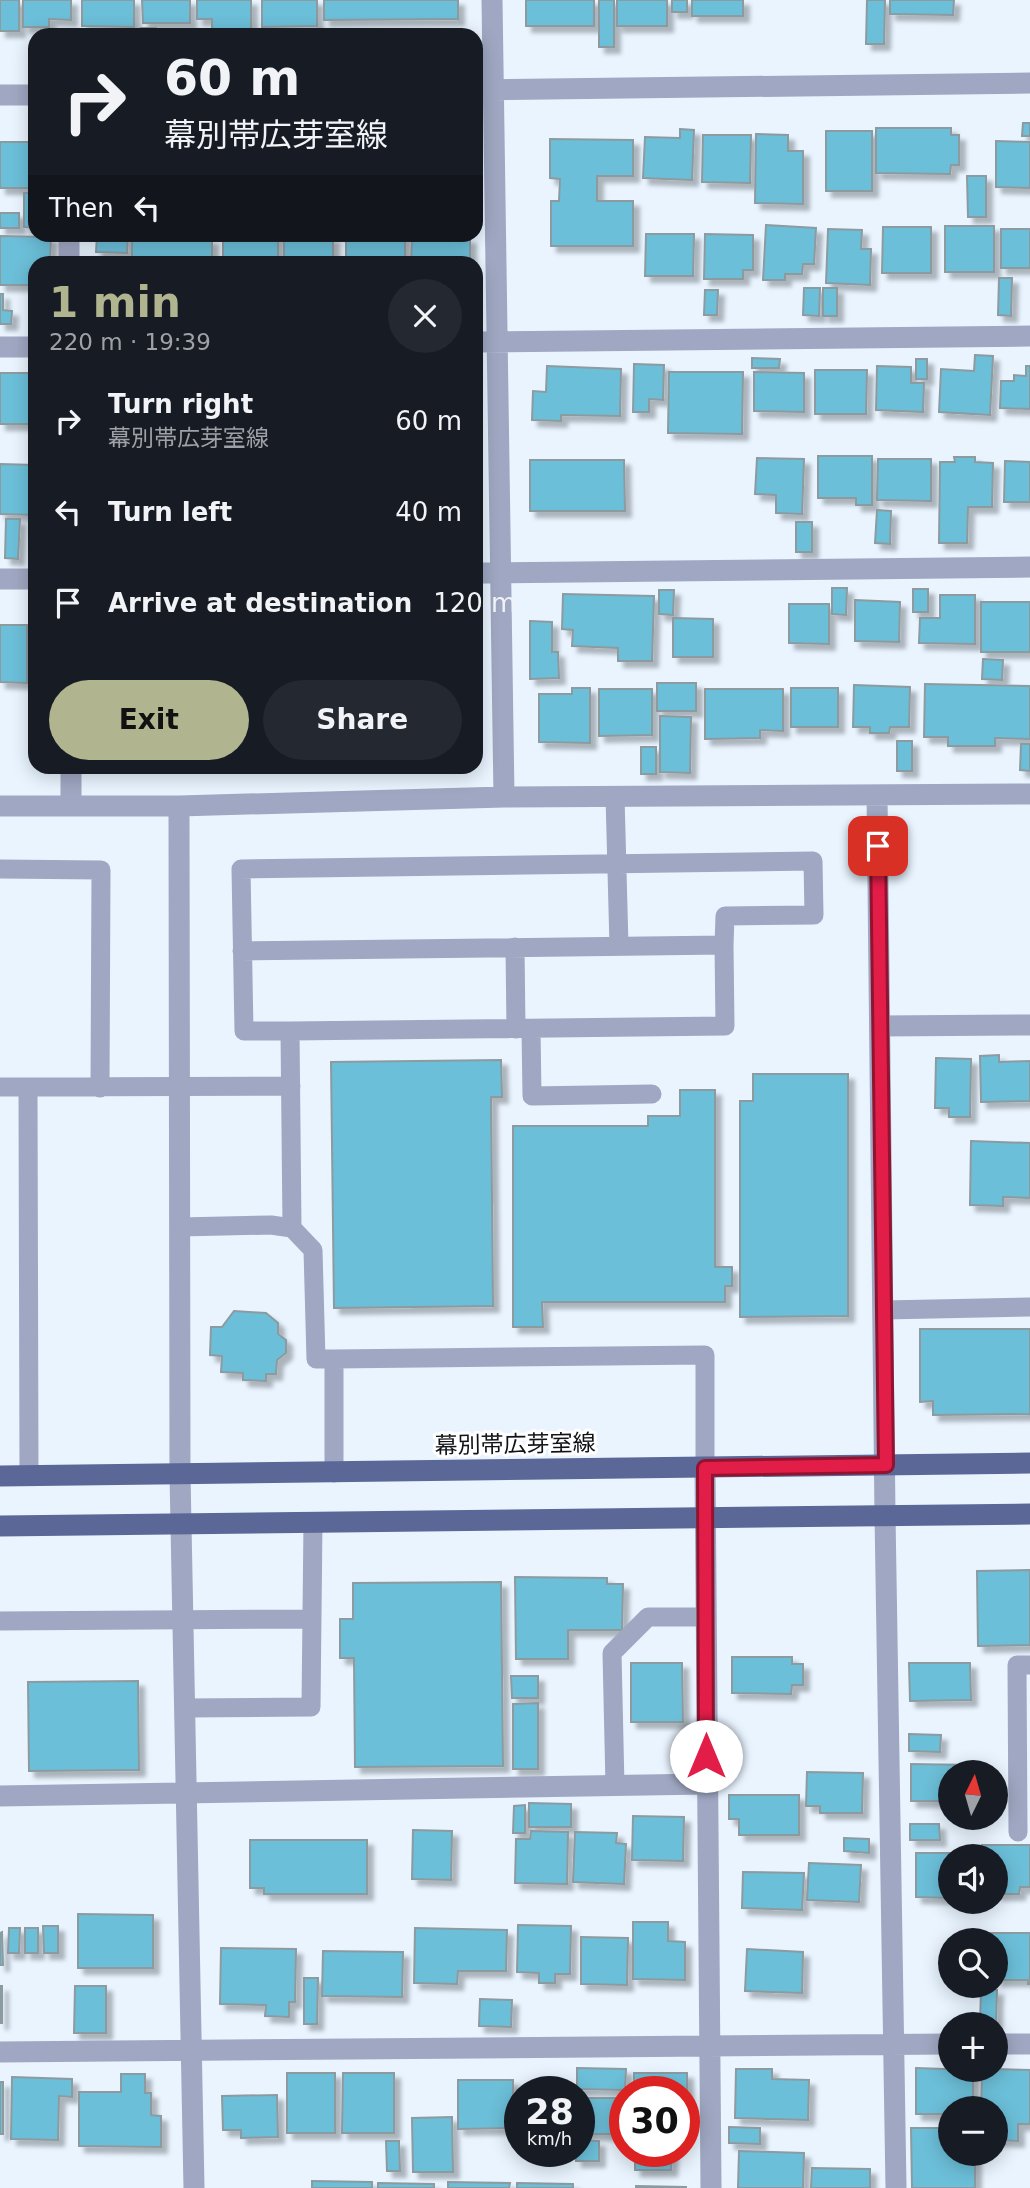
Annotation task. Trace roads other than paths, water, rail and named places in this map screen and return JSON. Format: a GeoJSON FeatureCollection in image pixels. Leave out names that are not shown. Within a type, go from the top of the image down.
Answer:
{"type":"FeatureCollection","features":[{"type":"Feature","properties":{"kind":"main road","name":"幕別帯広芽室線"},"geometry":{"type":"LineString","coordinates":[[0,1476],[1030,1464]]}},
{"type":"Feature","properties":{"kind":"main road"},"geometry":{"type":"LineString","coordinates":[[0,1526],[1030,1514]]}},
{"type":"Feature","properties":{"kind":"street"},"geometry":{"type":"LineString","coordinates":[[492,0],[485,90],[498,342],[504,797]]}},
{"type":"Feature","properties":{"kind":"street"},"geometry":{"type":"LineString","coordinates":[[485,90],[1030,83]]}},
{"type":"Feature","properties":{"kind":"street"},"geometry":{"type":"LineString","coordinates":[[0,95],[28,95]]}},
{"type":"Feature","properties":{"kind":"street"},"geometry":{"type":"LineString","coordinates":[[483,342],[1030,336]]}},
{"type":"Feature","properties":{"kind":"street"},"geometry":{"type":"LineString","coordinates":[[0,347],[28,347]]}},
{"type":"Feature","properties":{"kind":"street"},"geometry":{"type":"LineString","coordinates":[[483,573],[1030,567]]}},
{"type":"Feature","properties":{"kind":"street"},"geometry":{"type":"LineString","coordinates":[[0,579],[28,579]]}},
{"type":"Feature","properties":{"kind":"street"},"geometry":{"type":"LineString","coordinates":[[71,774],[71,805]]}},
{"type":"Feature","properties":{"kind":"street"},"geometry":{"type":"LineString","coordinates":[[0,806],[179,806],[504,797],[1030,794]]}},
{"type":"Feature","properties":{"kind":"street"},"geometry":{"type":"LineString","coordinates":[[877,795],[896,2188]]}},
{"type":"Feature","properties":{"kind":"street"},"geometry":{"type":"LineString","coordinates":[[179,806],[180,1474],[194,2188]]}},
{"type":"Feature","properties":{"kind":"street"},"geometry":{"type":"LineString","coordinates":[[880,1026],[1030,1024]]}},
{"type":"Feature","properties":{"kind":"street"},"geometry":{"type":"LineString","coordinates":[[705,1468],[711,2188]]}},
{"type":"Feature","properties":{"kind":"street"},"geometry":{"type":"LineString","coordinates":[[0,1796],[706,1784]]}},
{"type":"Feature","properties":{"kind":"street"},"geometry":{"type":"LineString","coordinates":[[0,2052],[938,2044]]}},
{"type":"Feature","properties":{"kind":"street"},"geometry":{"type":"LineString","coordinates":[[1008,2044],[1030,2044]]}},
{"type":"Feature","properties":{"kind":"lane"},"geometry":{"type":"LineString","coordinates":[[615,796],[619,946]]}},
{"type":"Feature","properties":{"kind":"lane"},"geometry":{"type":"LineString","coordinates":[[813,861],[814,915],[725,916],[724,945],[725,1026],[244,1031],[241,869],[813,861]]}},
{"type":"Feature","properties":{"kind":"lane"},"geometry":{"type":"LineString","coordinates":[[0,869],[101,870],[100,1088]]}},
{"type":"Feature","properties":{"kind":"lane"},"geometry":{"type":"LineString","coordinates":[[243,951],[724,945]]}},
{"type":"Feature","properties":{"kind":"lane"},"geometry":{"type":"LineString","coordinates":[[515,947],[532,1096],[652,1094]]}},
{"type":"Feature","properties":{"kind":"lane"},"geometry":{"type":"LineString","coordinates":[[290,1031],[292,1228]]}},
{"type":"Feature","properties":{"kind":"lane"},"geometry":{"type":"LineString","coordinates":[[0,1087],[291,1086]]}},
{"type":"Feature","properties":{"kind":"lane"},"geometry":{"type":"LineString","coordinates":[[28,1087],[29,1475]]}},
{"type":"Feature","properties":{"kind":"lane"},"geometry":{"type":"LineString","coordinates":[[180,1227],[271,1225],[292,1228],[313,1250],[316,1359],[705,1356],[705,1468]]}},
{"type":"Feature","properties":{"kind":"lane"},"geometry":{"type":"LineString","coordinates":[[884,1310],[1030,1307]]}},
{"type":"Feature","properties":{"kind":"lane"},"geometry":{"type":"LineString","coordinates":[[334,1359],[334,1473]]}},
{"type":"Feature","properties":{"kind":"lane"},"geometry":{"type":"LineString","coordinates":[[185,1708],[311,1707],[313,1522]]}},
{"type":"Feature","properties":{"kind":"lane"},"geometry":{"type":"LineString","coordinates":[[615,1786],[612,1653],[648,1617],[705,1617]]}},
{"type":"Feature","properties":{"kind":"lane"},"geometry":{"type":"LineString","coordinates":[[0,1621],[312,1619]]}},
{"type":"Feature","properties":{"kind":"lane"},"geometry":{"type":"LineString","coordinates":[[1018,1832],[1017,1665],[1030,1665]]}}]}
